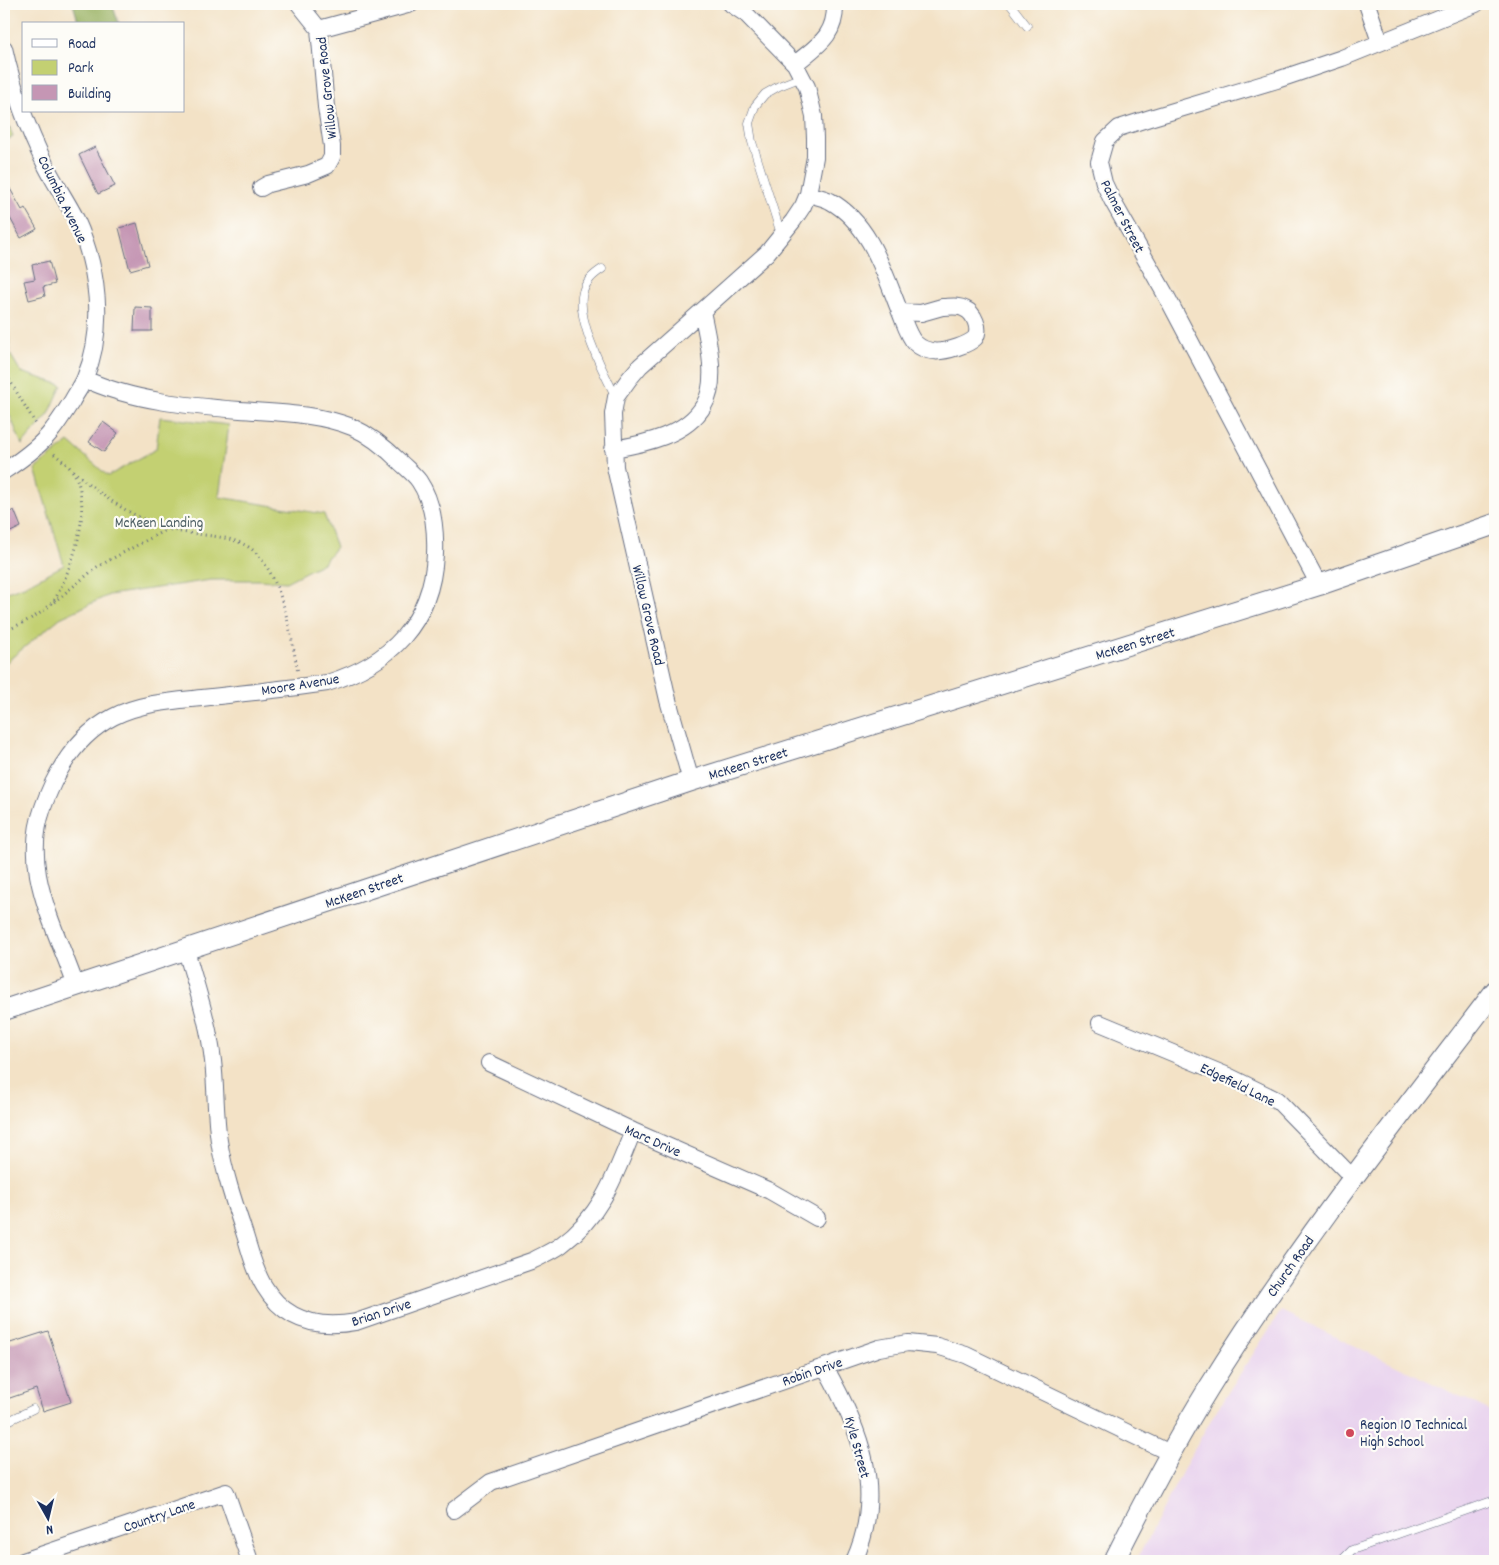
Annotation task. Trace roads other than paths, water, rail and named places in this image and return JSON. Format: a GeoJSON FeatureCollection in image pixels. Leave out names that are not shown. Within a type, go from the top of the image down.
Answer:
{"type":"FeatureCollection","features":[{"type":"Feature","properties":{"kind":"street","name":"Willow Grove Road"},"geometry":{"type":"LineString","coordinates":[[261,188],[268,184],[308,174],[327,166],[332,157],[319,28],[299,4]]}},
{"type":"Feature","properties":{"kind":"street","name":"Willow Grove Road"},"geometry":{"type":"LineString","coordinates":[[319,28],[411,4]]}},
{"type":"Feature","properties":{"kind":"street","name":"Willow Grove Road"},"geometry":{"type":"LineString","coordinates":[[691,781],[668,700],[615,467],[613,414],[616,397],[640,366],[767,253],[782,236],[803,206],[808,194],[815,138],[814,116],[807,88],[799,70],[746,14],[731,4]]}},
{"type":"Feature","properties":{"kind":"street"},"geometry":{"type":"LineString","coordinates":[[799,70],[830,32],[834,24],[836,4]]}},
{"type":"Feature","properties":{"kind":"street"},"geometry":{"type":"LineString","coordinates":[[1367,4],[1380,42]]}},
{"type":"Feature","properties":{"kind":"street","name":"Palmer Street"},"geometry":{"type":"LineString","coordinates":[[1319,585],[1168,299],[1112,200],[1104,183],[1099,162],[1105,141],[1119,128],[1277,80],[1342,58],[1476,4]]}},
{"type":"Feature","properties":{"kind":"street","name":"Columbia Avenue"},"geometry":{"type":"LineString","coordinates":[[4,48],[10,77],[23,115],[46,167],[75,217],[89,253],[94,272],[97,313],[94,349],[85,378],[52,431],[30,452],[4,471]]}},
{"type":"Feature","properties":{"kind":"street"},"geometry":{"type":"LineString","coordinates":[[808,194],[829,201],[844,210],[858,223],[868,239],[900,312]]}},
{"type":"Feature","properties":{"kind":"street"},"geometry":{"type":"LineString","coordinates":[[613,449],[636,445],[681,428],[695,418],[705,404],[710,385],[710,364],[709,344],[702,311]]}},
{"type":"Feature","properties":{"kind":"street","name":"Moore Avenue"},"geometry":{"type":"LineString","coordinates":[[76,986],[48,912],[38,875],[36,838],[38,819],[44,802],[68,757],[78,744],[101,724],[126,711],[182,700],[300,687],[334,681],[370,666],[395,646],[417,620],[431,585],[435,545],[434,524],[429,503],[419,482],[395,457],[368,436],[352,427],[326,419],[296,414],[238,410],[149,399],[102,386],[85,378]]}},
{"type":"Feature","properties":{"kind":"street","name":"McKeen Street"},"geometry":{"type":"LineString","coordinates":[[4,1010],[691,781],[1319,585],[1495,524]]}},
{"type":"Feature","properties":{"kind":"street","name":"Brian Drive"},"geometry":{"type":"LineString","coordinates":[[186,950],[206,1021],[213,1060],[219,1140],[226,1178],[256,1270],[264,1286],[287,1312],[300,1319],[314,1324],[329,1326],[356,1322],[534,1260],[559,1246],[592,1216],[610,1188],[633,1132]]}},
{"type":"Feature","properties":{"kind":"street","name":"Church Road"},"geometry":{"type":"LineString","coordinates":[[1114,1561],[1170,1454],[1208,1389],[1264,1303],[1353,1178],[1495,991]]}},
{"type":"Feature","properties":{"kind":"street","name":"Edgefield Lane"},"geometry":{"type":"LineString","coordinates":[[1100,1023],[1228,1076],[1277,1100],[1353,1178]]}},
{"type":"Feature","properties":{"kind":"street","name":"Marc Drive"},"geometry":{"type":"LineString","coordinates":[[489,1063],[633,1132],[770,1191],[817,1218]]}},
{"type":"Feature","properties":{"kind":"street","name":"Robin Drive"},"geometry":{"type":"LineString","coordinates":[[454,1510],[491,1482],[880,1348],[908,1343],[938,1346],[966,1356],[1170,1454]]}},
{"type":"Feature","properties":{"kind":"street","name":"Kyle Street"},"geometry":{"type":"LineString","coordinates":[[825,1367],[846,1404],[865,1460],[869,1480],[867,1520],[854,1561]]}},
{"type":"Feature","properties":{"kind":"street","name":"Country Lane"},"geometry":{"type":"LineString","coordinates":[[23,1561],[226,1492],[250,1561]]}},
{"type":"Feature","properties":{"kind":"lane"},"geometry":{"type":"LineString","coordinates":[[1010,4],[1027,26]]}},
{"type":"Feature","properties":{"kind":"lane"},"geometry":{"type":"LineString","coordinates":[[782,236],[752,142],[749,123],[755,106],[765,94],[799,70]]}},
{"type":"Feature","properties":{"kind":"lane"},"geometry":{"type":"LineString","coordinates":[[602,269],[592,276],[586,284],[582,294],[582,305],[591,344],[616,397]]}},
{"type":"Feature","properties":{"kind":"lane"},"geometry":{"type":"LineString","coordinates":[[4,1422],[32,1410]]}},
{"type":"Feature","properties":{"kind":"lane"},"geometry":{"type":"LineString","coordinates":[[1341,1561],[1352,1550],[1495,1500]]}},
{"type":"Feature","properties":{"kind":"place","name":"Region 10 Technical High School"},"geometry":{"type":"Point","coordinates":[1350,1433]}},
{"type":"Feature","properties":{"kind":"park label","name":"McKeen Landing"},"geometry":{"type":"Point","coordinates":[159,522]}}]}
